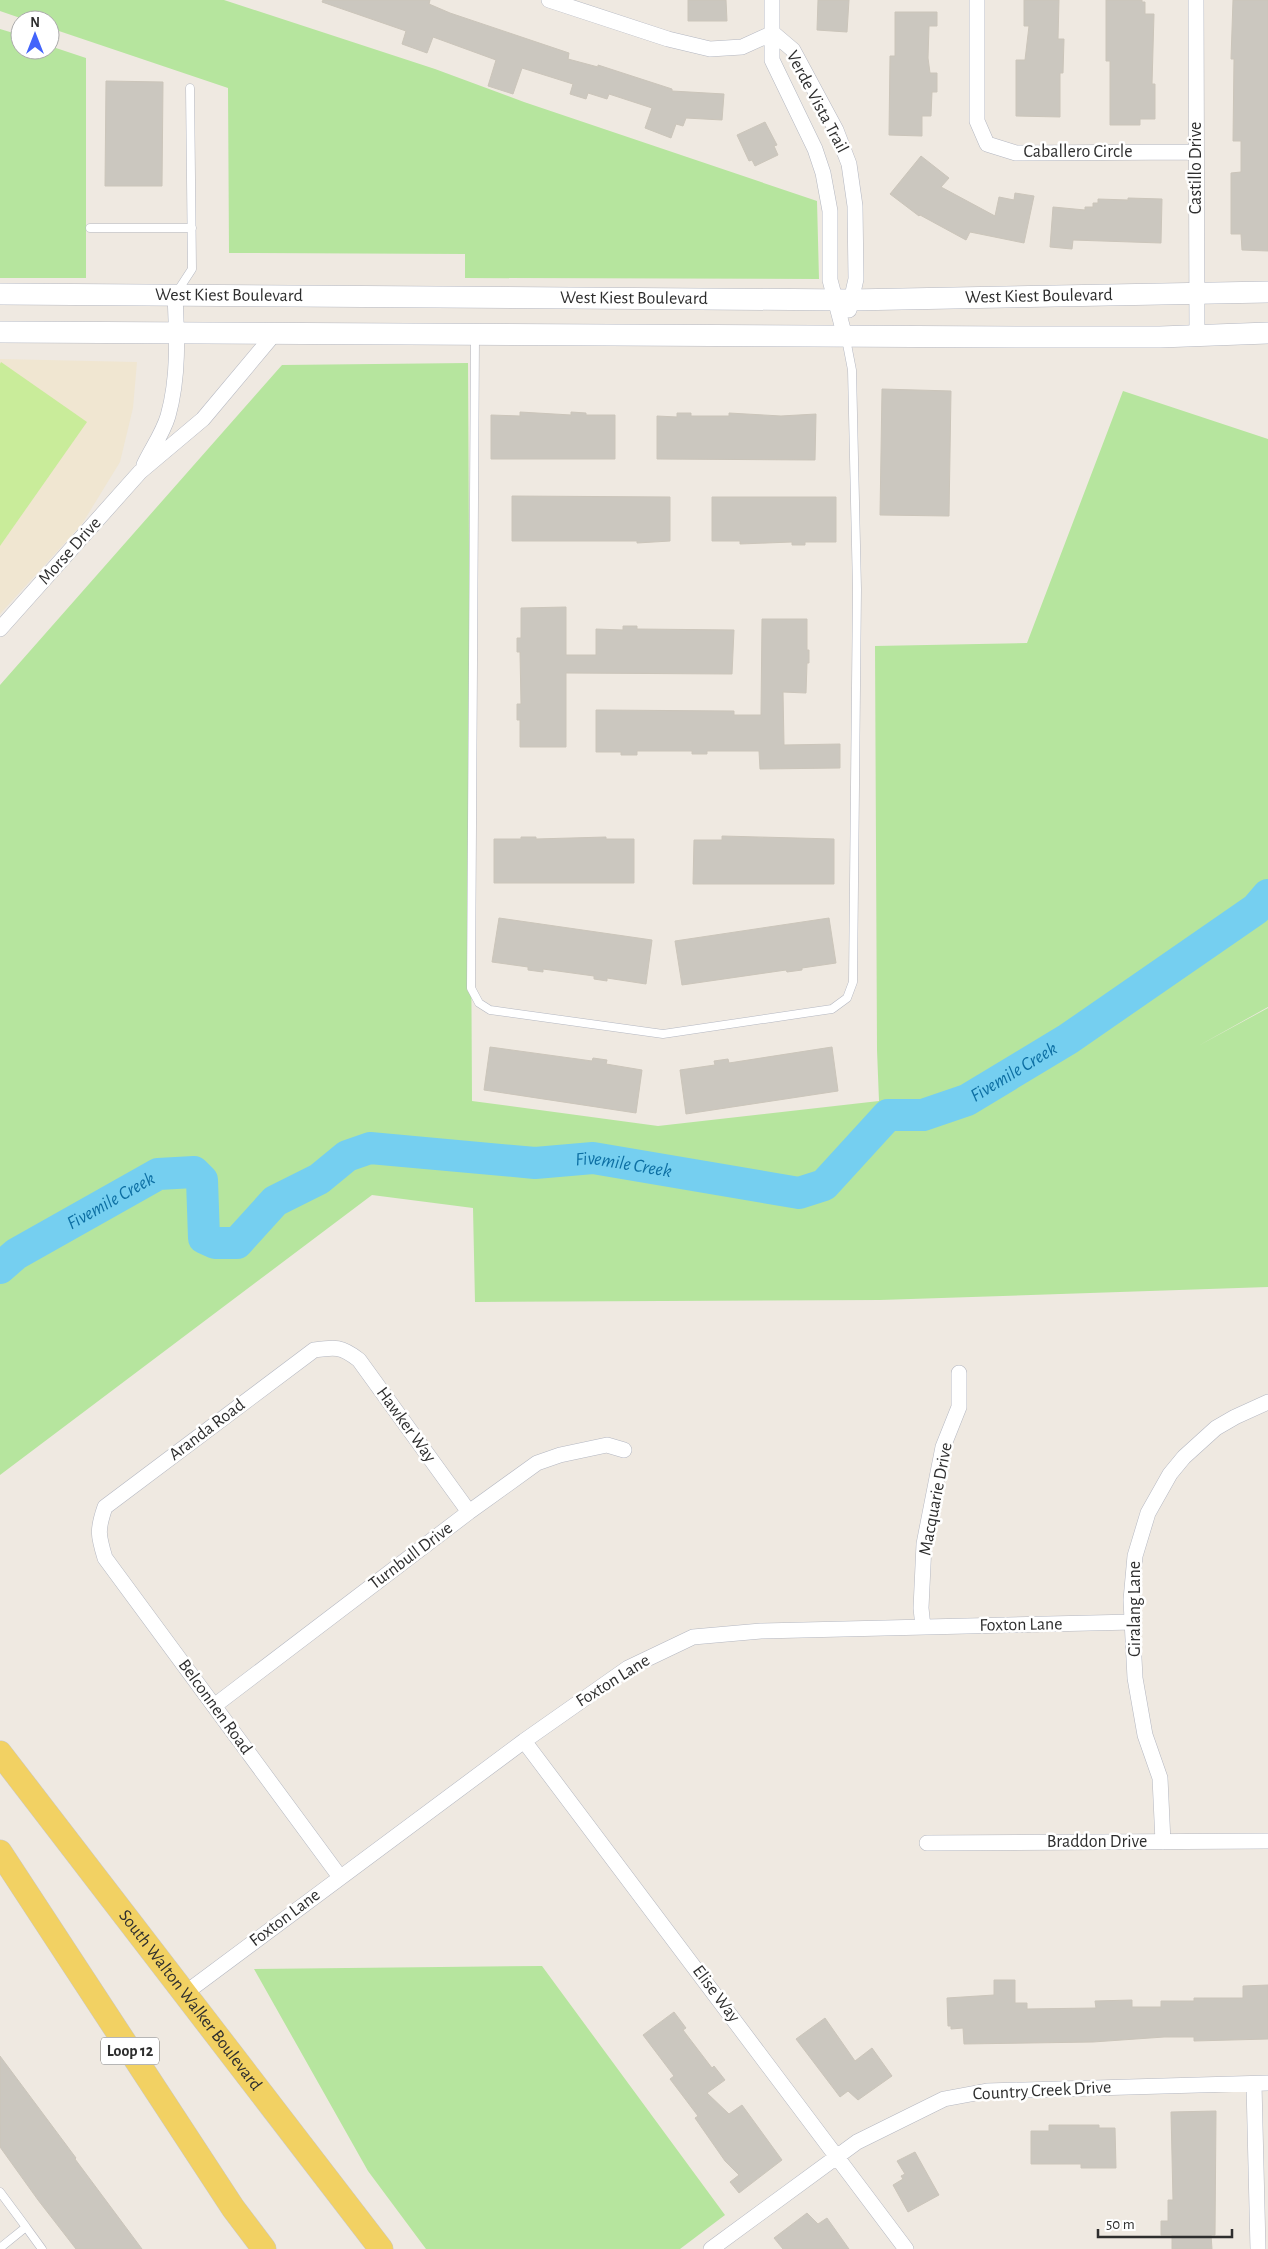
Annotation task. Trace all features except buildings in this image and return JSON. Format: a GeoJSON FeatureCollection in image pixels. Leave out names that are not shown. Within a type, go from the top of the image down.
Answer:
{"type":"FeatureCollection","features":[{"type":"Feature","properties":{"kind":"main road","name":"West Kiest Boulevard"},"geometry":{"type":"LineString","coordinates":[[0,294],[843,300],[1268,292]]}},
{"type":"Feature","properties":{"kind":"main road","name":"West Kiest Boulevard"},"geometry":{"type":"LineString","coordinates":[[0,332],[845,337],[1268,334]]}},
{"type":"Feature","properties":{"kind":"main road","name":"South Walton Walker Boulevard"},"geometry":{"type":"LineString","coordinates":[[0,1753],[381,2249]]}},
{"type":"Feature","properties":{"kind":"main road","name":"Loop 12"},"geometry":{"type":"LineString","coordinates":[[0,1852],[232,2208],[264,2249]]}},
{"type":"Feature","properties":{"kind":"street","name":"Verde Vista Trail"},"geometry":{"type":"LineString","coordinates":[[772,0],[772,60],[815,149],[824,173],[830,211],[830,280],[843,300],[845,337]]}},
{"type":"Feature","properties":{"kind":"street","name":"Caballero Circle"},"geometry":{"type":"LineString","coordinates":[[977,0],[977,122],[987,144],[1016,153],[1196,152]]}},
{"type":"Feature","properties":{"kind":"street","name":"Castillo Drive"},"geometry":{"type":"LineString","coordinates":[[1196,0],[1197,336]]}},
{"type":"Feature","properties":{"kind":"street"},"geometry":{"type":"LineString","coordinates":[[556,1],[668,39],[710,49],[742,48],[773,33]]}},
{"type":"Feature","properties":{"kind":"street","name":"Verde Vista Trail"},"geometry":{"type":"LineString","coordinates":[[773,33],[793,50],[836,130],[849,164],[854,186],[856,279],[843,300]]}},
{"type":"Feature","properties":{"kind":"street","name":"Morse Drive"},"geometry":{"type":"LineString","coordinates":[[140,472],[168,418],[175,381],[177,332],[175,296]]}},
{"type":"Feature","properties":{"kind":"street","name":"Morse Drive"},"geometry":{"type":"LineString","coordinates":[[0,629],[140,472],[203,419],[274,334]]}},
{"type":"Feature","properties":{"kind":"street","name":"Hawker Way"},"geometry":{"type":"LineString","coordinates":[[336,1347],[347,1351],[360,1360],[469,1512]]}},
{"type":"Feature","properties":{"kind":"street","name":"Aranda Road"},"geometry":{"type":"LineString","coordinates":[[98,1533],[105,1506],[314,1350],[336,1347]]}},
{"type":"Feature","properties":{"kind":"street","name":"Macquarie Drive"},"geometry":{"type":"LineString","coordinates":[[922,1627],[924,1544],[943,1447],[959,1407],[959,1373]]}},
{"type":"Feature","properties":{"kind":"street","name":"Giralang Lane"},"geometry":{"type":"LineString","coordinates":[[1163,1842],[1160,1778],[1145,1734],[1135,1678],[1131,1600],[1135,1556],[1142,1527],[1158,1493],[1170,1474],[1199,1442],[1235,1417],[1268,1402]]}},
{"type":"Feature","properties":{"kind":"street","name":"Turnbull Drive"},"geometry":{"type":"LineString","coordinates":[[214,1706],[469,1512],[537,1463],[560,1455],[607,1445],[624,1450]]}},
{"type":"Feature","properties":{"kind":"street","name":"Belconnen Road"},"geometry":{"type":"LineString","coordinates":[[98,1533],[105,1558],[340,1877]]}},
{"type":"Feature","properties":{"kind":"street","name":"Foxton Lane"},"geometry":{"type":"LineString","coordinates":[[184,1994],[524,1741],[628,1668],[693,1637],[761,1630],[1133,1622]]}},
{"type":"Feature","properties":{"kind":"street","name":"Elise Way"},"geometry":{"type":"LineString","coordinates":[[524,1741],[838,2156],[906,2249]]}},
{"type":"Feature","properties":{"kind":"street","name":"Braddon Drive"},"geometry":{"type":"LineString","coordinates":[[926,1843],[1268,1842]]}},
{"type":"Feature","properties":{"kind":"street"},"geometry":{"type":"LineString","coordinates":[[1258,2249],[1261,2083]]}},
{"type":"Feature","properties":{"kind":"street","name":"Country Creek Drive"},"geometry":{"type":"LineString","coordinates":[[711,2249],[857,2142],[944,2099],[987,2091],[1261,2083]]}},
{"type":"Feature","properties":{"kind":"lane"},"geometry":{"type":"LineString","coordinates":[[175,296],[192,269],[190,88]]}},
{"type":"Feature","properties":{"kind":"lane"},"geometry":{"type":"LineString","coordinates":[[90,228],[192,228]]}},
{"type":"Feature","properties":{"kind":"lane"},"geometry":{"type":"LineString","coordinates":[[475,335],[471,988],[479,1003],[490,1010],[663,1034],[832,1009],[847,998],[853,982],[857,588],[852,370],[845,337]]}},
{"type":"Feature","properties":{"kind":"lane"},"geometry":{"type":"LineString","coordinates":[[0,2192],[42,2249]]}},
{"type":"Feature","properties":{"kind":"lane"},"geometry":{"type":"LineString","coordinates":[[0,2248],[26,2226]]}},
{"type":"Feature","properties":{"kind":"shaded area"},"geometry":{"type":"Polygon","coordinates":[[[0,359],[137,362],[133,408],[120,462],[82,524],[0,614],[0,359]]]}},
{"type":"Feature","properties":{"kind":"green space"},"geometry":{"type":"Polygon","coordinates":[[[0,0],[224,0],[435,69],[524,102],[817,201],[819,279],[465,278],[465,254],[229,253],[228,88],[60,31],[60,10],[10,10],[10,14],[0,11],[0,0]]]}},
{"type":"Feature","properties":{"kind":"green space"},"geometry":{"type":"Polygon","coordinates":[[[0,29],[10,32],[10,60],[60,60],[60,49],[86,58],[86,278],[0,278],[0,29]]]}},
{"type":"Feature","properties":{"kind":"green space"},"geometry":{"type":"Polygon","coordinates":[[[1,362],[87,422],[0,546],[0,364],[1,362]]]}},
{"type":"Feature","properties":{"kind":"green space"},"geometry":{"type":"Polygon","coordinates":[[[468,363],[472,1101],[658,1126],[879,1101],[877,1050],[875,646],[1027,643],[1123,391],[1268,439],[1268,1007],[1198,1046],[1268,1008],[1268,1287],[880,1300],[475,1302],[473,1208],[372,1195],[0,1475],[0,685],[282,365],[468,363]]]}},
{"type":"Feature","properties":{"kind":"green space"},"geometry":{"type":"Polygon","coordinates":[[[542,1966],[725,2215],[680,2249],[426,2249],[368,2171],[254,1969],[542,1966]]]}},
{"type":"Feature","properties":{"kind":"waterway","name":"Fivemile Creek"},"geometry":{"type":"LineString","coordinates":[[0,1268],[16,1254],[158,1174],[194,1172],[202,1180],[204,1238],[215,1243],[237,1243],[275,1201],[319,1179],[347,1156],[370,1148],[535,1163],[593,1158],[799,1193],[824,1185],[888,1115],[923,1115],[967,1100],[1068,1039],[1256,909],[1268,895]]}}]}
